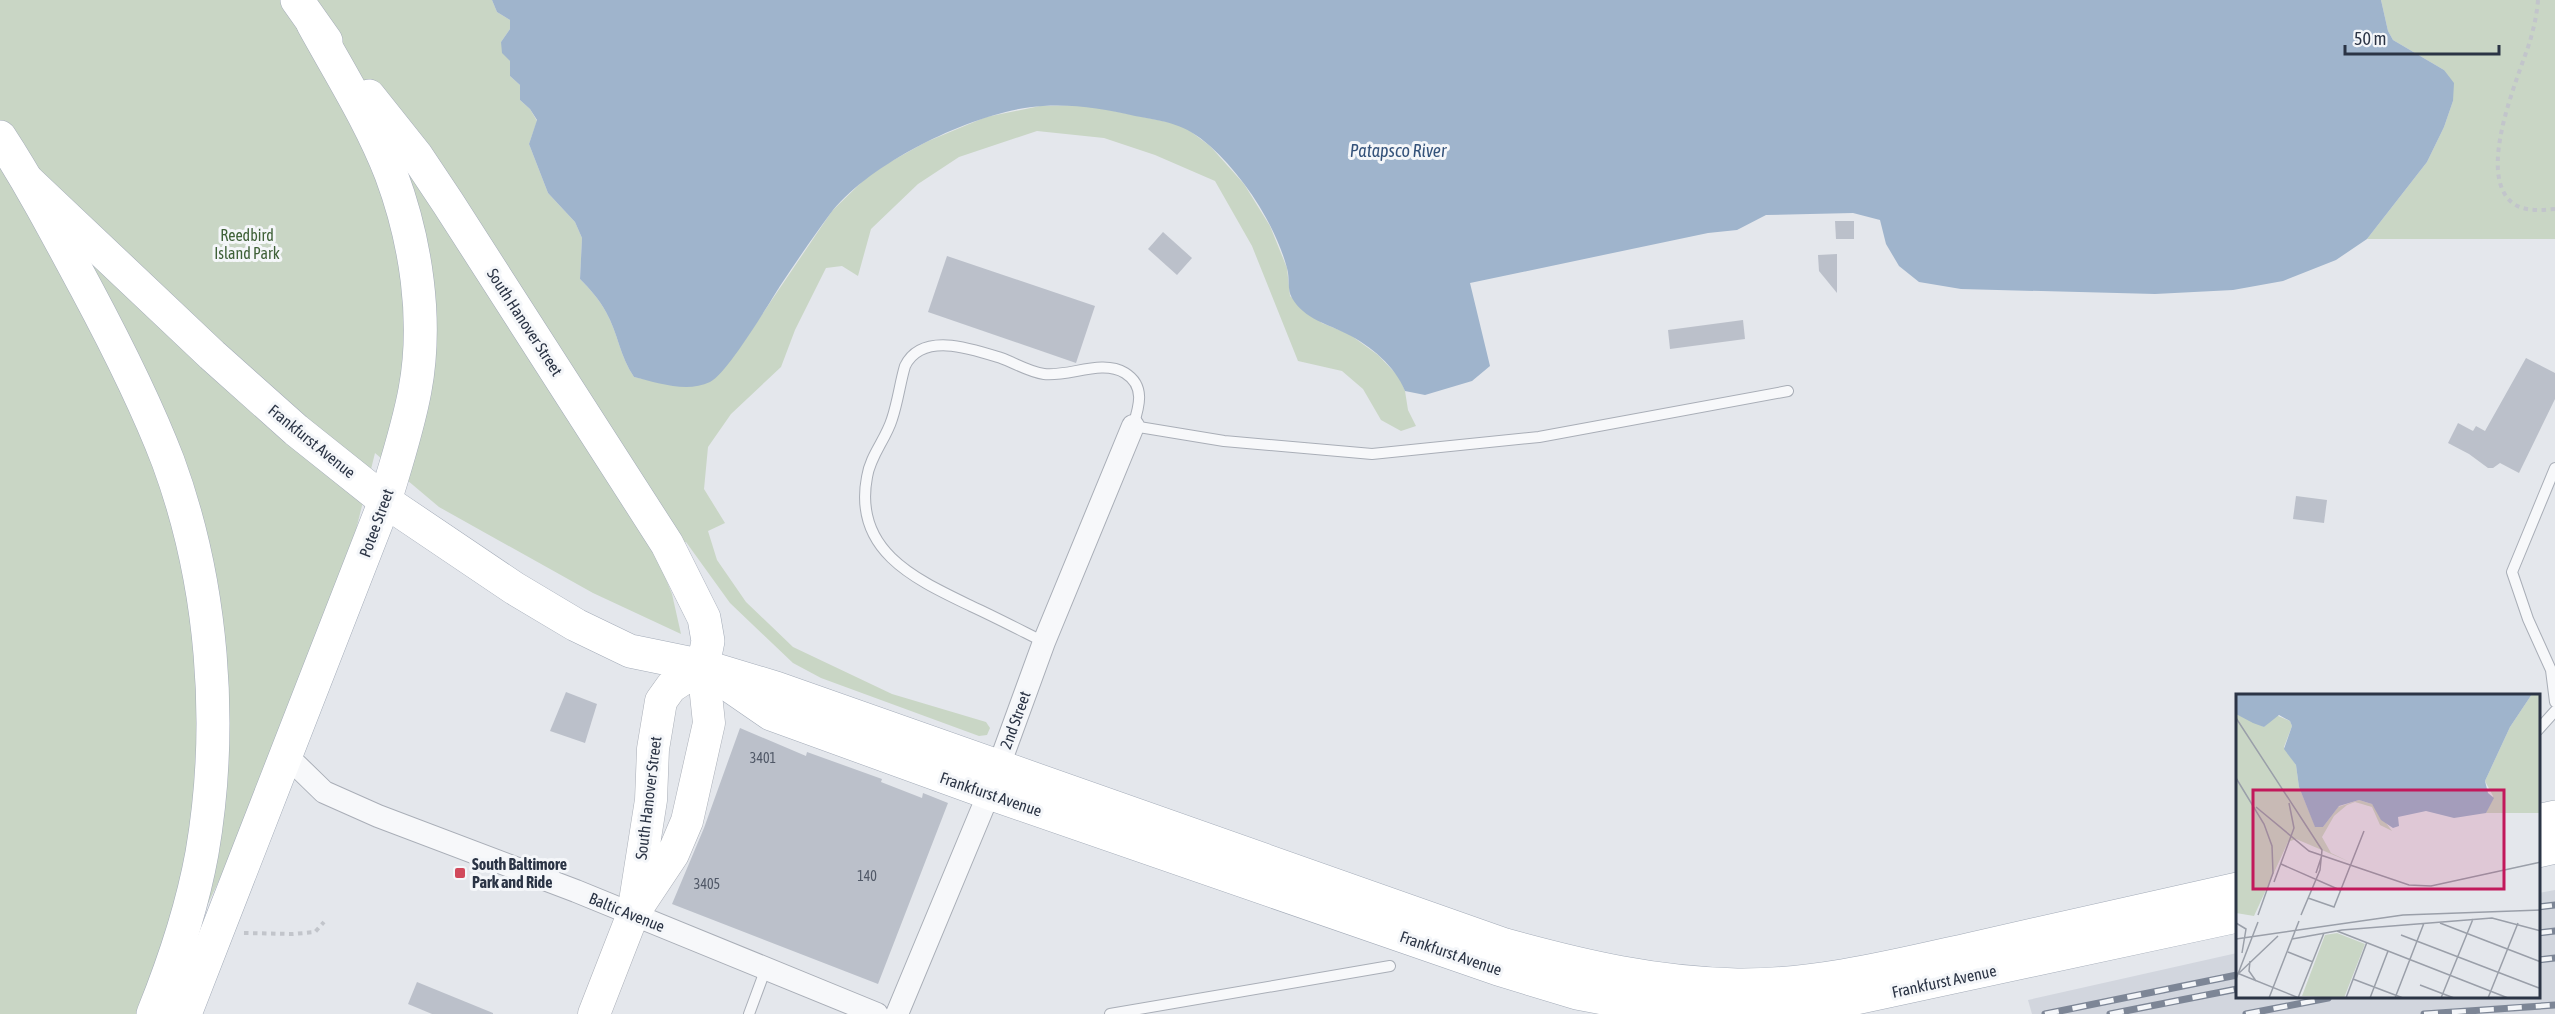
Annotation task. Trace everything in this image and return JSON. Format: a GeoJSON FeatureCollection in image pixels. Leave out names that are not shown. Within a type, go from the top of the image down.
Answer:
{"type":"FeatureCollection","features":[{"type":"Feature","properties":{"kind":"main road","name":"Potee Street"},"geometry":{"type":"LineString","coordinates":[[185,1014],[386,501],[415,389],[420,337],[417,279],[404,216],[391,175],[372,132],[305,12]]}},
{"type":"Feature","properties":{"kind":"main road","name":"South Hanover Street"},"geometry":{"type":"LineString","coordinates":[[305,12],[422,165],[667,544],[704,618],[708,641],[703,666],[708,723],[687,821],[673,854],[633,914]]}},
{"type":"Feature","properties":{"kind":"main road"},"geometry":{"type":"LineString","coordinates":[[0,137],[29,182],[117,346],[145,404],[175,483],[200,579],[208,641],[212,715],[211,775],[202,853],[188,916],[153,1014]]}},
{"type":"Feature","properties":{"kind":"main road","name":"Frankfurst Avenue"},"geometry":{"type":"LineString","coordinates":[[29,182],[212,355],[296,430],[386,501],[514,588],[576,625],[630,651],[703,666],[776,688],[994,780],[1498,969],[1577,993],[1661,1009],[1738,1012],[1814,1007],[2236,916]]}},
{"type":"Feature","properties":{"kind":"main road","name":"South Hanover Street"},"geometry":{"type":"LineString","coordinates":[[594,1014],[633,914],[650,808],[653,749],[661,701],[670,687],[703,666]]}},
{"type":"Feature","properties":{"kind":"main road","name":"Frankfurst Avenue"},"geometry":{"type":"LineString","coordinates":[[994,780],[1505,945],[1585,967],[1666,981],[1740,985],[1812,980],[1909,963],[2236,889]]}},
{"type":"Feature","properties":{"kind":"main road"},"geometry":{"type":"LineString","coordinates":[[650,808],[687,821]]}},
{"type":"Feature","properties":{"kind":"main road"},"geometry":{"type":"LineString","coordinates":[[2540,821],[2555,817]]}},
{"type":"Feature","properties":{"kind":"main road"},"geometry":{"type":"LineString","coordinates":[[2540,851],[2555,847]]}},
{"type":"Feature","properties":{"kind":"street","name":"2nd Street"},"geometry":{"type":"LineString","coordinates":[[897,1014],[994,780],[1044,642],[1133,426]]}},
{"type":"Feature","properties":{"kind":"street","name":"Baltic Avenue"},"geometry":{"type":"LineString","coordinates":[[286,756],[324,792],[378,816],[633,914],[877,1014]]}},
{"type":"Feature","properties":{"kind":"lane"},"geometry":{"type":"LineString","coordinates":[[1044,642],[935,589],[904,571],[879,544],[869,527],[864,500],[867,475],[892,420],[909,357],[929,347],[949,345],[1000,358],[1042,374],[1067,375],[1090,369],[1112,369],[1124,373],[1140,391],[1140,405],[1133,426],[1224,441],[1372,454],[1539,437],[1788,391]]}},
{"type":"Feature","properties":{"kind":"lane"},"geometry":{"type":"LineString","coordinates":[[2555,468],[2512,572],[2528,619],[2551,670],[2555,702]]}},
{"type":"Feature","properties":{"kind":"lane"},"geometry":{"type":"LineString","coordinates":[[2540,728],[2555,711]]}},
{"type":"Feature","properties":{"kind":"lane"},"geometry":{"type":"LineString","coordinates":[[1110,1014],[1390,966]]}},
{"type":"Feature","properties":{"kind":"lane"},"geometry":{"type":"LineString","coordinates":[[749,1014],[766,968]]}},
{"type":"Feature","properties":{"kind":"path"},"geometry":{"type":"LineString","coordinates":[[2538,0],[2529,44],[2511,91],[2503,121],[2499,171],[2503,190],[2514,204],[2530,210],[2555,209]]}},
{"type":"Feature","properties":{"kind":"path"},"geometry":{"type":"LineString","coordinates":[[242,933],[315,932],[324,922]]}},
{"type":"Feature","properties":{"kind":"shaded area"},"geometry":{"type":"Polygon","coordinates":[[[2555,890],[2555,1014],[2032,1014],[2028,1000],[2236,953],[2236,999],[2540,999],[2540,893],[2555,890]]]}},
{"type":"Feature","properties":{"kind":"green space","name":"Reedbird Island Park"},"geometry":{"type":"Polygon","coordinates":[[[0,0],[492,0],[497,12],[510,20],[510,29],[501,42],[510,61],[510,76],[520,85],[520,100],[530,109],[537,121],[529,144],[548,193],[575,222],[582,238],[580,279],[606,312],[625,361],[634,377],[653,381],[740,347],[832,211],[872,172],[926,142],[986,117],[1040,106],[1085,105],[1182,125],[1210,146],[1244,184],[1270,226],[1287,268],[1290,296],[1322,323],[1349,334],[1378,355],[1400,378],[1408,410],[1416,426],[1401,431],[1381,420],[1363,389],[1342,371],[1298,361],[1252,246],[1215,181],[1155,155],[1104,138],[1037,131],[959,157],[918,184],[871,229],[858,276],[842,266],[826,268],[795,330],[781,367],[731,414],[708,447],[704,489],[725,523],[708,531],[717,560],[746,602],[793,647],[892,694],[986,722],[990,728],[987,735],[979,736],[821,678],[793,663],[730,603],[686,542],[657,557],[672,594],[681,634],[593,593],[439,507],[375,453],[355,534],[222,874],[156,1014],[0,1014],[0,0]]]}},
{"type":"Feature","properties":{"kind":"green space"},"geometry":{"type":"Polygon","coordinates":[[[2381,0],[2555,0],[2555,239],[2367,239],[2427,162],[2444,127],[2453,101],[2444,70],[2393,40],[2388,31],[2381,0]]]}},
{"type":"Feature","properties":{"kind":"water","name":"Patapsco River"},"geometry":{"type":"Polygon","coordinates":[[[492,0],[2381,0],[2388,31],[2393,40],[2444,70],[2454,83],[2453,101],[2444,127],[2427,162],[2367,239],[2336,260],[2283,281],[2233,290],[2155,294],[1961,289],[1919,282],[1899,266],[1886,244],[1880,220],[1853,213],[1766,215],[1737,230],[1708,233],[1470,283],[1490,366],[1472,381],[1425,395],[1405,391],[1389,365],[1373,351],[1340,330],[1310,316],[1297,305],[1290,295],[1288,272],[1282,251],[1257,202],[1223,158],[1201,138],[1175,125],[1101,109],[1078,106],[1043,106],[1017,109],[958,128],[927,142],[871,176],[848,195],[817,232],[726,366],[710,382],[682,387],[634,377],[625,361],[606,312],[580,279],[582,238],[575,222],[548,193],[529,144],[537,120],[520,100],[520,85],[510,76],[510,61],[502,53],[501,42],[510,29],[510,20],[497,12],[492,0]]]}},
{"type":"Feature","properties":{"kind":"building"},"geometry":{"type":"Polygon","coordinates":[[[1835,221],[1854,221],[1854,239],[1836,239],[1835,221]]]}},
{"type":"Feature","properties":{"kind":"building"},"geometry":{"type":"Polygon","coordinates":[[[1163,232],[1192,258],[1177,275],[1148,249],[1163,232]]]}},
{"type":"Feature","properties":{"kind":"building"},"geometry":{"type":"Polygon","coordinates":[[[1837,254],[1837,293],[1819,271],[1818,255],[1837,254]]]}},
{"type":"Feature","properties":{"kind":"building"},"geometry":{"type":"Polygon","coordinates":[[[947,256],[1095,306],[1076,363],[928,312],[947,256]]]}},
{"type":"Feature","properties":{"kind":"building"},"geometry":{"type":"Polygon","coordinates":[[[1743,320],[1745,339],[1670,349],[1668,330],[1743,320]]]}},
{"type":"Feature","properties":{"kind":"building"},"geometry":{"type":"Polygon","coordinates":[[[2526,358],[2555,373],[2555,399],[2519,473],[2500,463],[2493,468],[2488,468],[2469,454],[2448,443],[2458,423],[2473,431],[2476,426],[2485,431],[2526,358]]]}},
{"type":"Feature","properties":{"kind":"building"},"geometry":{"type":"Polygon","coordinates":[[[2296,496],[2327,500],[2324,523],[2293,519],[2296,496]]]}},
{"type":"Feature","properties":{"kind":"building"},"geometry":{"type":"Polygon","coordinates":[[[566,692],[597,704],[585,743],[550,731],[566,692]]]}},
{"type":"Feature","properties":{"kind":"building"},"geometry":{"type":"Polygon","coordinates":[[[740,728],[806,756],[807,752],[882,779],[881,782],[922,798],[923,793],[948,803],[878,984],[672,904],[704,828],[740,728]]]}},
{"type":"Feature","properties":{"kind":"building"},"geometry":{"type":"Polygon","coordinates":[[[417,982],[493,1014],[432,1014],[408,1004],[417,982]]]}},
{"type":"Feature","properties":{"kind":"railway"},"geometry":{"type":"LineString","coordinates":[[2540,907],[2555,905]]}},
{"type":"Feature","properties":{"kind":"railway"},"geometry":{"type":"LineString","coordinates":[[2540,933],[2555,931]]}},
{"type":"Feature","properties":{"kind":"railway"},"geometry":{"type":"LineString","coordinates":[[2540,960],[2555,958]]}},
{"type":"Feature","properties":{"kind":"railway"},"geometry":{"type":"LineString","coordinates":[[2045,1014],[2236,975]]}},
{"type":"Feature","properties":{"kind":"railway"},"geometry":{"type":"LineString","coordinates":[[2110,1014],[2236,989]]}},
{"type":"Feature","properties":{"kind":"railway"},"geometry":{"type":"LineString","coordinates":[[2246,1014],[2323,999]]}},
{"type":"Feature","properties":{"kind":"railway"},"geometry":{"type":"LineString","coordinates":[[2424,1014],[2555,1005]]}},
{"type":"Feature","properties":{"kind":"place","name":"South Baltimore Park and Ride"},"geometry":{"type":"Point","coordinates":[460,873]}}]}
